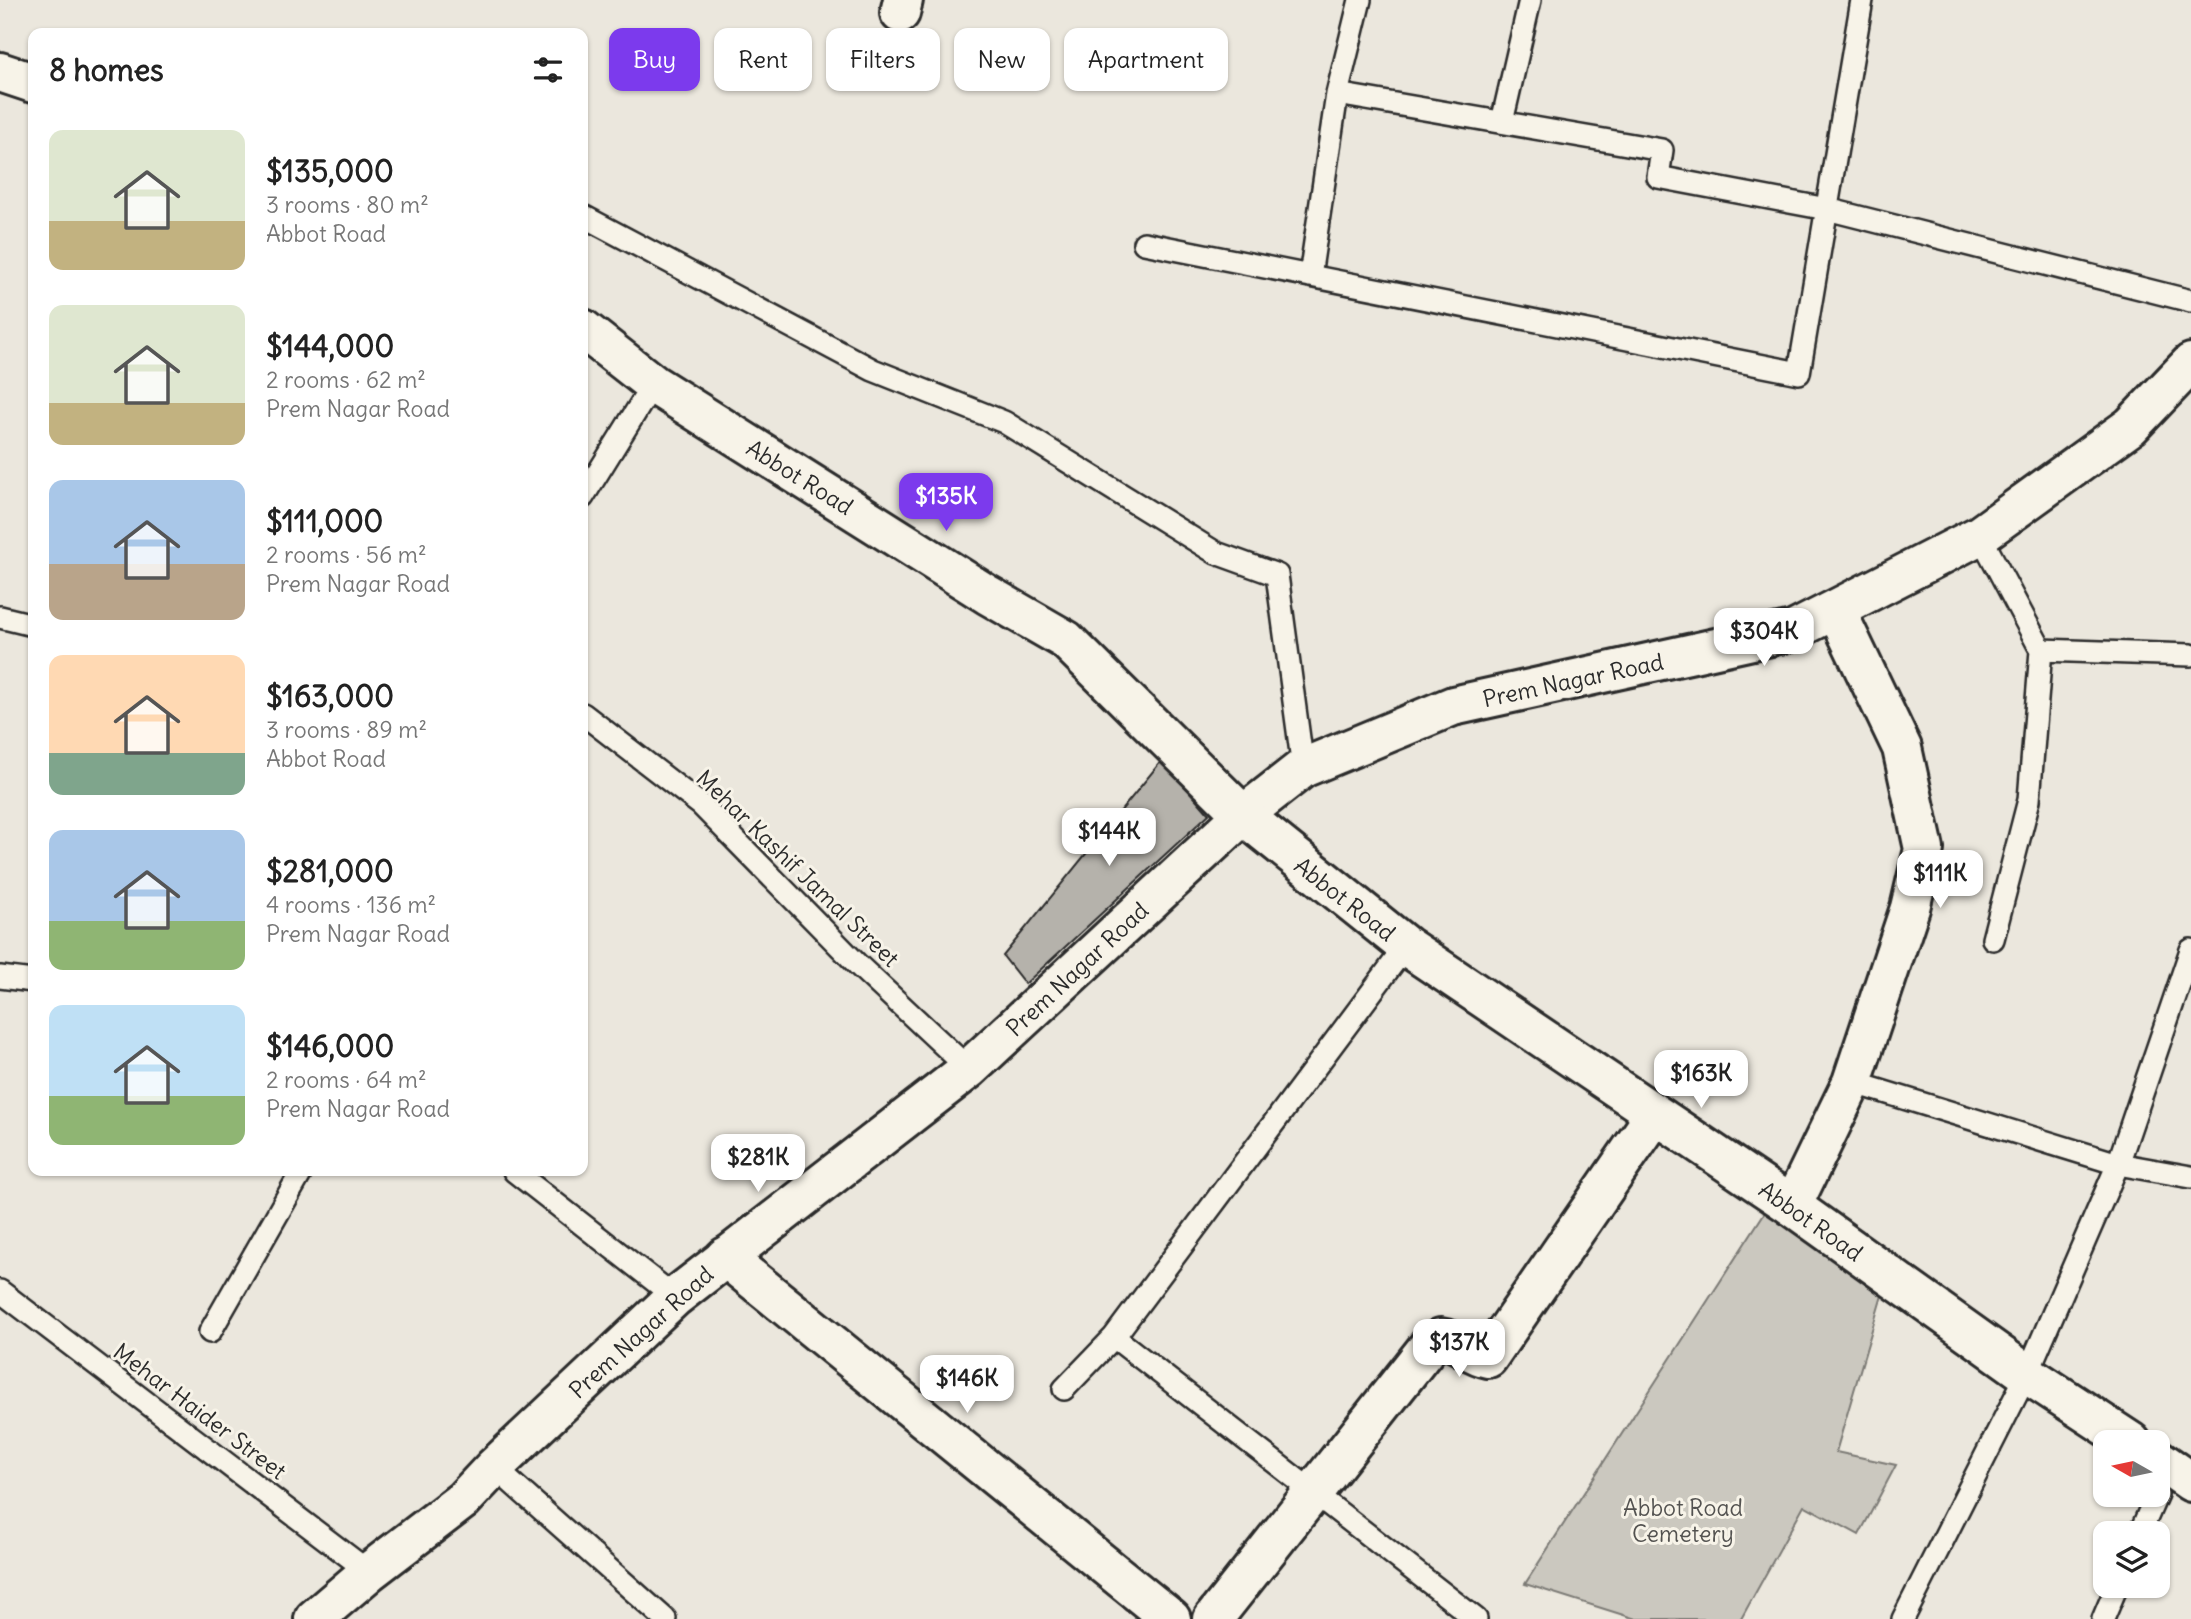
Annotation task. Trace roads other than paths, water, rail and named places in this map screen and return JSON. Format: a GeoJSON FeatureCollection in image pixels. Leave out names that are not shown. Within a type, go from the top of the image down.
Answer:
{"type":"FeatureCollection","features":[{"type":"Feature","properties":{"kind":"street"},"geometry":{"type":"LineString","coordinates":[[0,72],[28,81]]}},
{"type":"Feature","properties":{"kind":"street","name":"Abbot Road"},"geometry":{"type":"LineString","coordinates":[[588,333],[653,384],[988,595],[1066,640],[1243,815],[1406,946],[1792,1206],[2026,1374],[2112,1430]]}},
{"type":"Feature","properties":{"kind":"street","name":"Prem Nagar Road"},"geometry":{"type":"LineString","coordinates":[[324,1616],[369,1572],[463,1500],[494,1467],[675,1297],[969,1069],[1243,815],[1303,768],[1454,706],[1793,631],[1980,536],[2131,426],[2191,363]]}},
{"type":"Feature","properties":{"kind":"street"},"geometry":{"type":"LineString","coordinates":[[1792,1206],[1852,1082],[1910,908],[1924,849],[1902,748],[1836,610]]}},
{"type":"Feature","properties":{"kind":"street"},"geometry":{"type":"LineString","coordinates":[[1213,1619],[1428,1347],[1441,1338],[1453,1339],[1479,1357],[1488,1358],[1655,1115]]}},
{"type":"Feature","properties":{"kind":"street"},"geometry":{"type":"LineString","coordinates":[[725,1257],[1171,1619]]}},
{"type":"Feature","properties":{"kind":"lane"},"geometry":{"type":"LineString","coordinates":[[1310,276],[1337,94],[1360,0]]}},
{"type":"Feature","properties":{"kind":"lane"},"geometry":{"type":"LineString","coordinates":[[1502,122],[1530,0]]}},
{"type":"Feature","properties":{"kind":"lane"},"geometry":{"type":"LineString","coordinates":[[1144,243],[1800,373],[1862,0]]}},
{"type":"Feature","properties":{"kind":"lane"},"geometry":{"type":"LineString","coordinates":[[1337,94],[1662,150],[1658,177],[1827,209],[2191,301]]}},
{"type":"Feature","properties":{"kind":"lane"},"geometry":{"type":"LineString","coordinates":[[588,219],[873,370],[1004,422],[1216,553],[1277,575],[1303,768]]}},
{"type":"Feature","properties":{"kind":"lane"},"geometry":{"type":"LineString","coordinates":[[588,489],[653,384]]}},
{"type":"Feature","properties":{"kind":"lane"},"geometry":{"type":"LineString","coordinates":[[1980,536],[2041,650],[2029,800],[1993,939]]}},
{"type":"Feature","properties":{"kind":"lane"},"geometry":{"type":"LineString","coordinates":[[0,617],[28,624]]}},
{"type":"Feature","properties":{"kind":"lane"},"geometry":{"type":"LineString","coordinates":[[2041,650],[2191,655]]}},
{"type":"Feature","properties":{"kind":"lane","name":"Mehar Kashif Jamal Street"},"geometry":{"type":"LineString","coordinates":[[588,718],[701,805],[858,965],[969,1069]]}},
{"type":"Feature","properties":{"kind":"lane"},"geometry":{"type":"LineString","coordinates":[[1064,1389],[1114,1337],[1406,946]]}},
{"type":"Feature","properties":{"kind":"lane"},"geometry":{"type":"LineString","coordinates":[[1903,1619],[2026,1374],[2118,1164],[2191,950]]}},
{"type":"Feature","properties":{"kind":"lane"},"geometry":{"type":"LineString","coordinates":[[0,976],[28,980]]}},
{"type":"Feature","properties":{"kind":"lane"},"geometry":{"type":"LineString","coordinates":[[1852,1082],[2118,1164],[2191,1177]]}},
{"type":"Feature","properties":{"kind":"lane"},"geometry":{"type":"LineString","coordinates":[[210,1332],[299,1176]]}},
{"type":"Feature","properties":{"kind":"lane"},"geometry":{"type":"LineString","coordinates":[[520,1176],[675,1297]]}},
{"type":"Feature","properties":{"kind":"lane","name":"Mehar Haider Street"},"geometry":{"type":"LineString","coordinates":[[0,1292],[369,1572]]}},
{"type":"Feature","properties":{"kind":"lane"},"geometry":{"type":"LineString","coordinates":[[1114,1337],[1476,1619]]}},
{"type":"Feature","properties":{"kind":"lane"},"geometry":{"type":"LineString","coordinates":[[494,1467],[665,1619]]}},
{"type":"Feature","properties":{"kind":"lane"},"geometry":{"type":"LineString","coordinates":[[2103,1619],[2113,1598]]}},
{"type":"Feature","properties":{"kind":"park label","name":"Abbot Road Cemetery"},"geometry":{"type":"Point","coordinates":[1683,1520]}}]}
